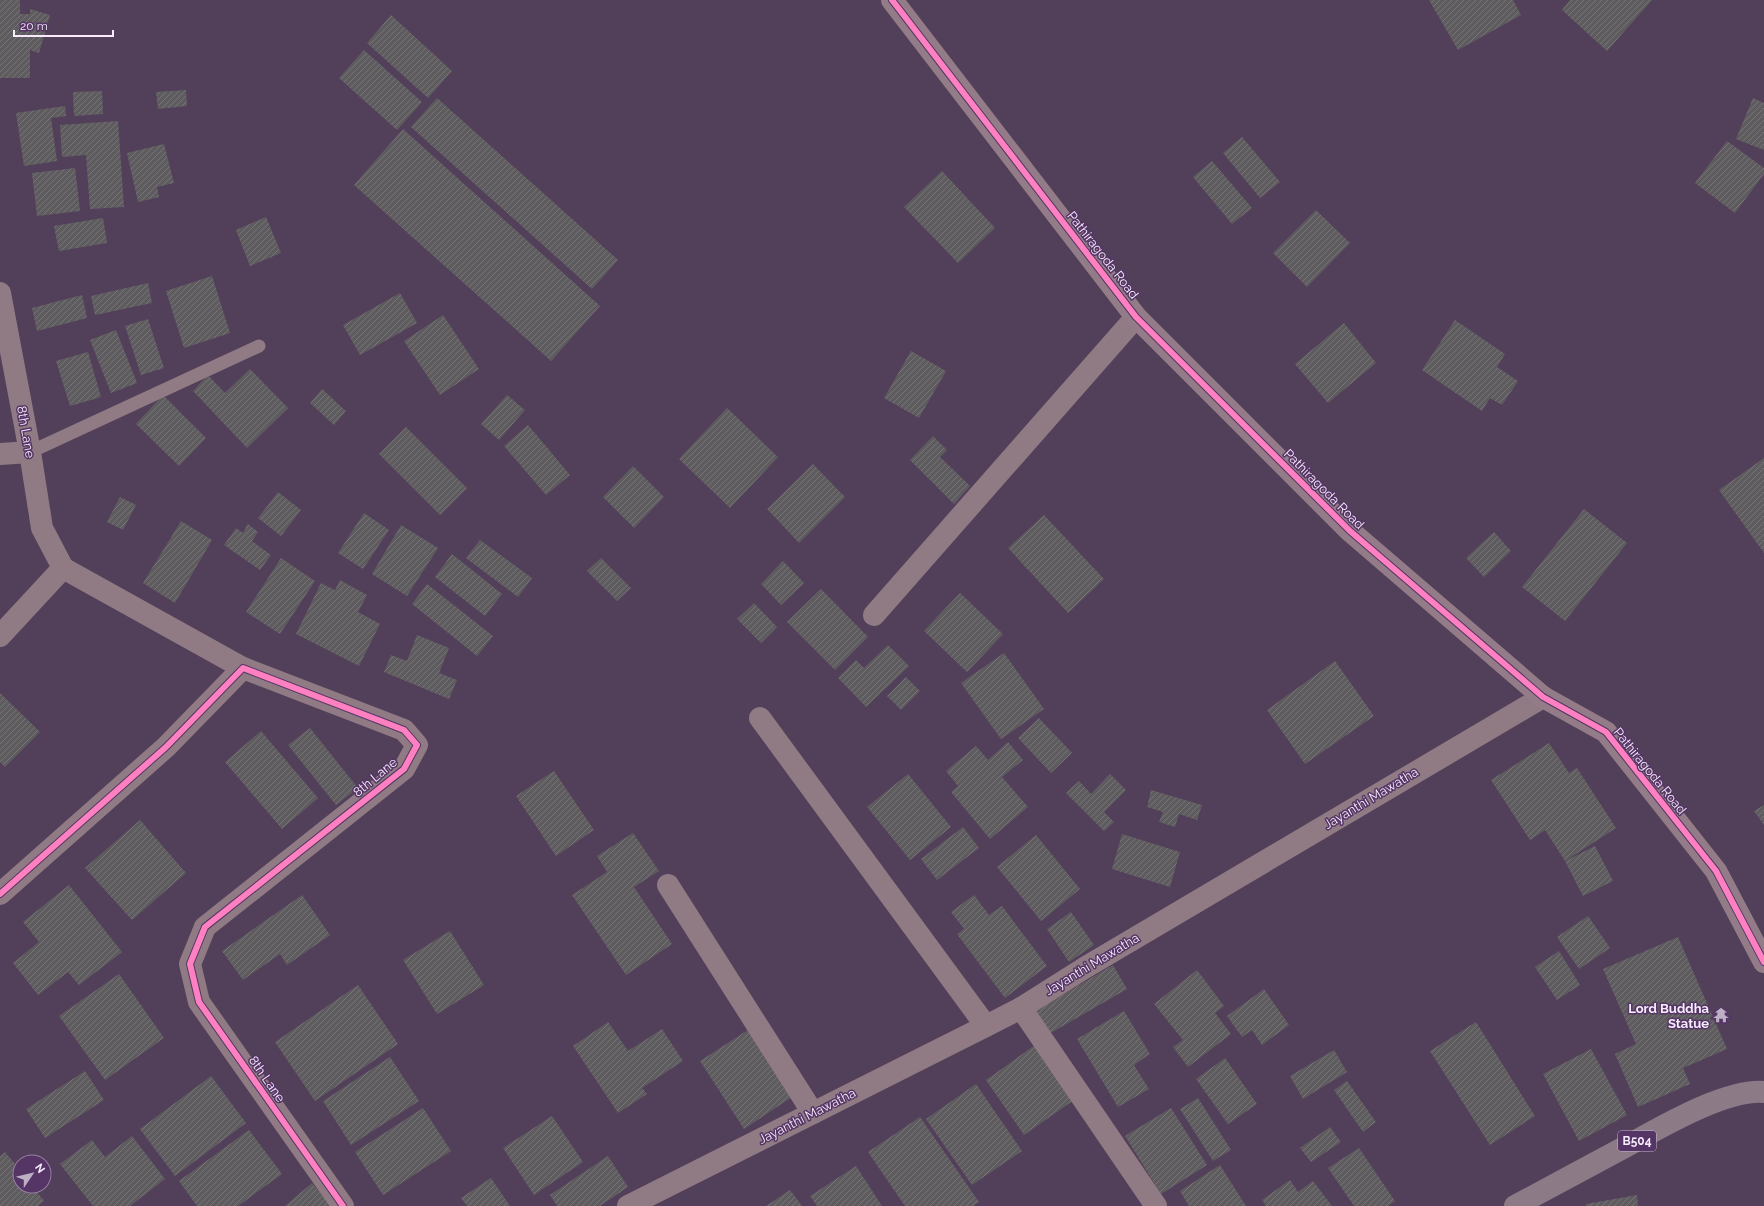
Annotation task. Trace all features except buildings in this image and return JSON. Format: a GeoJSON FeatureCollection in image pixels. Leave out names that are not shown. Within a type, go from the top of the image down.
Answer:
{"type":"FeatureCollection","features":[{"type":"Feature","properties":{"kind":"main road","name":"B504"},"geometry":{"type":"LineString","coordinates":[[1515,1206],[1681,1117],[1719,1101],[1756,1091],[1764,1092]]}},
{"type":"Feature","properties":{"kind":"street","name":"Pathiragoda Road"},"geometry":{"type":"LineString","coordinates":[[892,0],[1136,317],[1350,531],[1543,697],[1606,732],[1716,871],[1764,962]]}},
{"type":"Feature","properties":{"kind":"street","name":"8th Lane"},"geometry":{"type":"LineString","coordinates":[[0,293],[30,452],[42,528],[63,568],[243,668],[404,730],[417,745],[404,769],[205,927],[190,964],[199,1002],[343,1206]]}},
{"type":"Feature","properties":{"kind":"street"},"geometry":{"type":"LineString","coordinates":[[874,615],[1136,317]]}},
{"type":"Feature","properties":{"kind":"street"},"geometry":{"type":"LineString","coordinates":[[0,454],[30,452]]}},
{"type":"Feature","properties":{"kind":"street"},"geometry":{"type":"LineString","coordinates":[[0,636],[63,568]]}},
{"type":"Feature","properties":{"kind":"street"},"geometry":{"type":"LineString","coordinates":[[0,894],[166,747],[243,668]]}},
{"type":"Feature","properties":{"kind":"street","name":"Jayanthi Mawatha"},"geometry":{"type":"LineString","coordinates":[[628,1206],[1021,1008],[1086,967],[1543,697]]}},
{"type":"Feature","properties":{"kind":"street"},"geometry":{"type":"LineString","coordinates":[[760,718],[986,1026]]}},
{"type":"Feature","properties":{"kind":"street"},"geometry":{"type":"LineString","coordinates":[[668,885],[813,1113]]}},
{"type":"Feature","properties":{"kind":"street"},"geometry":{"type":"LineString","coordinates":[[1021,1008],[1156,1206]]}},
{"type":"Feature","properties":{"kind":"lane"},"geometry":{"type":"LineString","coordinates":[[30,452],[259,346]]}},
{"type":"Feature","properties":{"kind":"cycle path"},"geometry":{"type":"LineString","coordinates":[[892,0],[1136,317],[1350,531],[1543,697],[1606,732],[1716,871],[1764,962]]}},
{"type":"Feature","properties":{"kind":"cycle path"},"geometry":{"type":"LineString","coordinates":[[0,894],[166,747],[243,668],[404,730],[417,745],[404,769],[205,927],[190,964],[199,1002],[343,1206]]}},
{"type":"Feature","properties":{"kind":"place","name":"Lord Buddha Statue"},"geometry":{"type":"Point","coordinates":[1721,1015]}}]}
